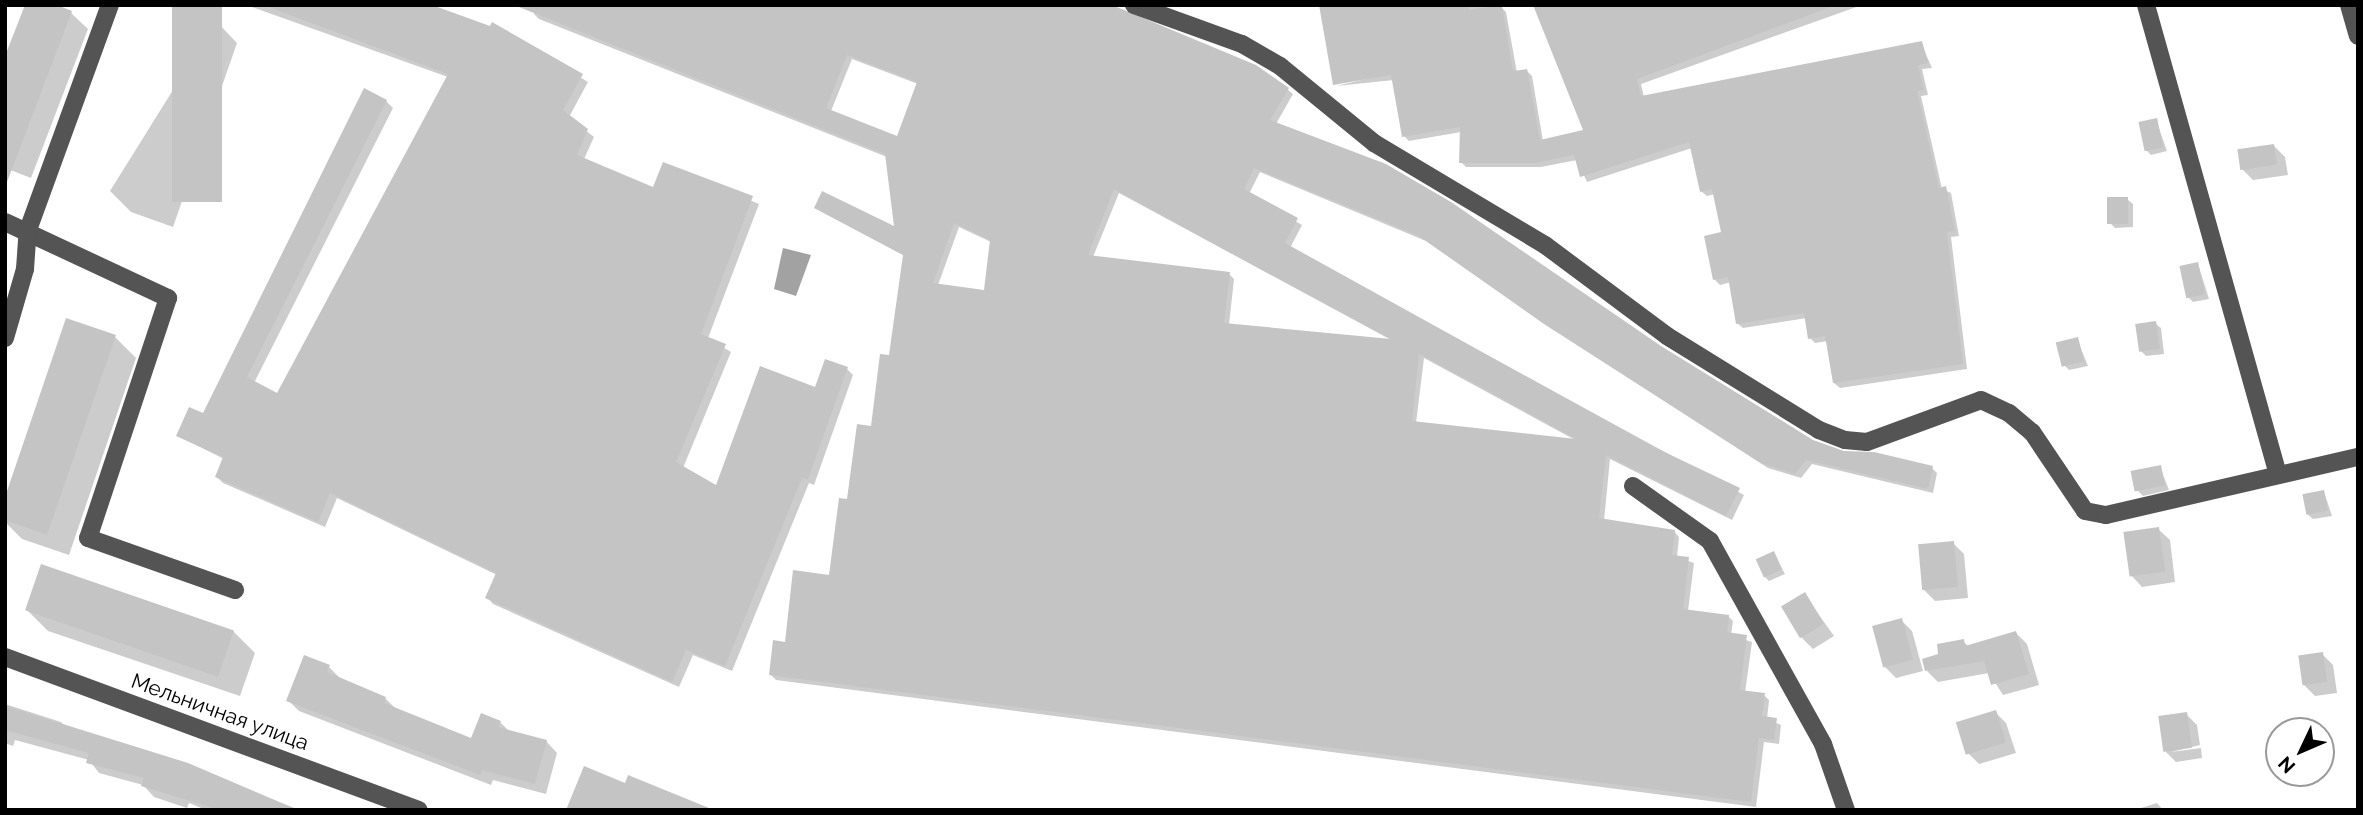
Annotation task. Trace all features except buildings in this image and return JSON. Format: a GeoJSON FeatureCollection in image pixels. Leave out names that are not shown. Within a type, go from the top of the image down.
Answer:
{"type":"FeatureCollection","features":[{"type":"Feature","properties":{"kind":"street"},"geometry":{"type":"LineString","coordinates":[[5,338],[25,269],[27,230],[110,5]]}},
{"type":"Feature","properties":{"kind":"street"},"geometry":{"type":"LineString","coordinates":[[1134,5],[1242,44],[1280,66],[1374,143],[1545,245],[1667,336],[1819,430],[1867,442],[1981,400],[2009,413],[2032,432],[2085,511],[2106,515],[2358,457]]}},
{"type":"Feature","properties":{"kind":"street"},"geometry":{"type":"LineString","coordinates":[[2146,5],[2278,475]]}},
{"type":"Feature","properties":{"kind":"street"},"geometry":{"type":"LineString","coordinates":[[2349,5],[2358,36]]}},
{"type":"Feature","properties":{"kind":"street"},"geometry":{"type":"LineString","coordinates":[[5,222],[168,298],[88,538],[234,590]]}},
{"type":"Feature","properties":{"kind":"street"},"geometry":{"type":"LineString","coordinates":[[1633,486],[1710,541],[1824,744],[1846,810]]}},
{"type":"Feature","properties":{"kind":"street","name":"Мельничная улица"},"geometry":{"type":"LineString","coordinates":[[5,657],[419,810]]}},
{"type":"Feature","properties":{"kind":"shaded area"},"geometry":{"type":"Polygon","coordinates":[[[783,248],[811,255],[796,296],[774,289],[783,248]]]}}]}
